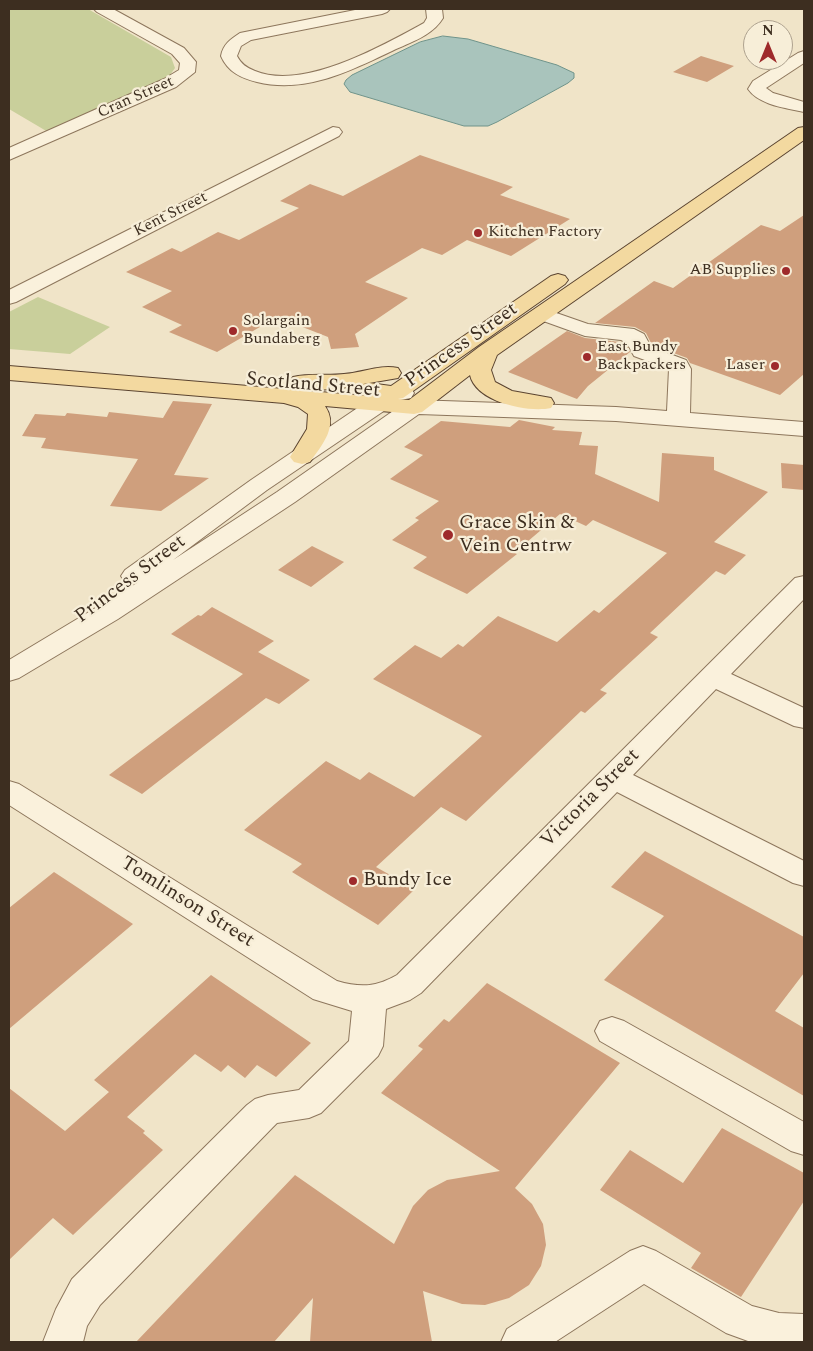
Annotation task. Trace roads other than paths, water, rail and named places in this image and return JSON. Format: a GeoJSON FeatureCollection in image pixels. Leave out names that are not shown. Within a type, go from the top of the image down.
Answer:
{"type":"FeatureCollection","features":[{"type":"Feature","properties":{"kind":"main road","name":"Princess Street"},"geometry":{"type":"LineString","coordinates":[[404,400],[460,347],[804,115]]}},
{"type":"Feature","properties":{"kind":"main road","name":"Princess Street"},"geometry":{"type":"LineString","coordinates":[[404,400],[487,352],[804,132]]}},
{"type":"Feature","properties":{"kind":"main road"},"geometry":{"type":"LineString","coordinates":[[283,389],[380,376],[412,367],[460,347]]}},
{"type":"Feature","properties":{"kind":"main road"},"geometry":{"type":"LineString","coordinates":[[487,352],[480,370],[484,384],[504,396],[543,403]]}},
{"type":"Feature","properties":{"kind":"main road","name":"Scotland Street"},"geometry":{"type":"LineString","coordinates":[[9,362],[404,400]]}},
{"type":"Feature","properties":{"kind":"main road","name":"Scotland Street"},"geometry":{"type":"LineString","coordinates":[[9,373],[283,389]]}},
{"type":"Feature","properties":{"kind":"main road"},"geometry":{"type":"LineString","coordinates":[[283,389],[308,403],[319,413],[320,431],[302,457]]}},
{"type":"Feature","properties":{"kind":"street","name":"Cran Street"},"geometry":{"type":"LineString","coordinates":[[9,155],[170,83],[188,72],[188,62],[178,52],[102,9]]}},
{"type":"Feature","properties":{"kind":"street"},"geometry":{"type":"LineString","coordinates":[[382,9],[246,36],[233,45],[228,51],[228,57],[239,70],[263,79],[309,78],[326,74],[430,26],[436,18],[434,9]]}},
{"type":"Feature","properties":{"kind":"street"},"geometry":{"type":"LineString","coordinates":[[804,56],[759,85],[756,89],[767,97],[804,107]]}},
{"type":"Feature","properties":{"kind":"street","name":"Kent Street"},"geometry":{"type":"LineString","coordinates":[[9,298],[333,132]]}},
{"type":"Feature","properties":{"kind":"street"},"geometry":{"type":"LineString","coordinates":[[542,314],[581,329],[622,333],[633,336],[642,351],[678,365],[680,369],[678,419]]}},
{"type":"Feature","properties":{"kind":"street","name":"Scotland Street"},"geometry":{"type":"LineString","coordinates":[[404,400],[543,403],[616,414]]}},
{"type":"Feature","properties":{"kind":"street","name":"Scotland Street"},"geometry":{"type":"LineString","coordinates":[[404,400],[545,413],[616,414],[804,429]]}},
{"type":"Feature","properties":{"kind":"street","name":"Princess Street"},"geometry":{"type":"LineString","coordinates":[[14,668],[93,606],[259,485],[302,457],[404,400]]}},
{"type":"Feature","properties":{"kind":"street","name":"Princess Street"},"geometry":{"type":"LineString","coordinates":[[14,668],[109,613],[270,508],[392,424],[404,400]]}},
{"type":"Feature","properties":{"kind":"street","name":"Victoria Street"},"geometry":{"type":"LineString","coordinates":[[370,1000],[384,997],[408,984],[804,584]]}},
{"type":"Feature","properties":{"kind":"street"},"geometry":{"type":"LineString","coordinates":[[713,677],[804,719]]}},
{"type":"Feature","properties":{"kind":"street"},"geometry":{"type":"LineString","coordinates":[[613,777],[804,875]]}},
{"type":"Feature","properties":{"kind":"street","name":"Tomlinson Street"},"geometry":{"type":"LineString","coordinates":[[9,791],[325,990],[354,999],[370,1000]]}},
{"type":"Feature","properties":{"kind":"street"},"geometry":{"type":"LineString","coordinates":[[63,1342],[69,1322],[86,1292],[260,1116],[268,1110],[309,1103],[366,1046],[370,1000]]}},
{"type":"Feature","properties":{"kind":"street"},"geometry":{"type":"LineString","coordinates":[[612,1030],[804,1140]]}},
{"type":"Feature","properties":{"kind":"street"},"geometry":{"type":"LineString","coordinates":[[521,1342],[643,1263],[740,1320],[758,1327],[780,1331],[804,1332]]}},
{"type":"Feature","properties":{"kind":"water"},"geometry":{"type":"Polygon","coordinates":[[[443,36],[468,39],[557,65],[574,73],[574,78],[488,126],[464,126],[350,92],[344,84],[352,75],[420,42],[443,36]]]}},
{"type":"Feature","properties":{"kind":"place","name":"Kitchen Factory"},"geometry":{"type":"Point","coordinates":[478,233]}},
{"type":"Feature","properties":{"kind":"place","name":"AB Supplies"},"geometry":{"type":"Point","coordinates":[786,271]}},
{"type":"Feature","properties":{"kind":"place","name":"Solargain Bundaberg"},"geometry":{"type":"Point","coordinates":[233,331]}},
{"type":"Feature","properties":{"kind":"place","name":"East Bundy Backpackers"},"geometry":{"type":"Point","coordinates":[587,357]}},
{"type":"Feature","properties":{"kind":"place","name":"Laser"},"geometry":{"type":"Point","coordinates":[775,366]}},
{"type":"Feature","properties":{"kind":"place","name":"Grace Skin & Vein Centrw"},"geometry":{"type":"Point","coordinates":[448,535]}},
{"type":"Feature","properties":{"kind":"place","name":"Bundy Ice"},"geometry":{"type":"Point","coordinates":[353,881]}}]}
